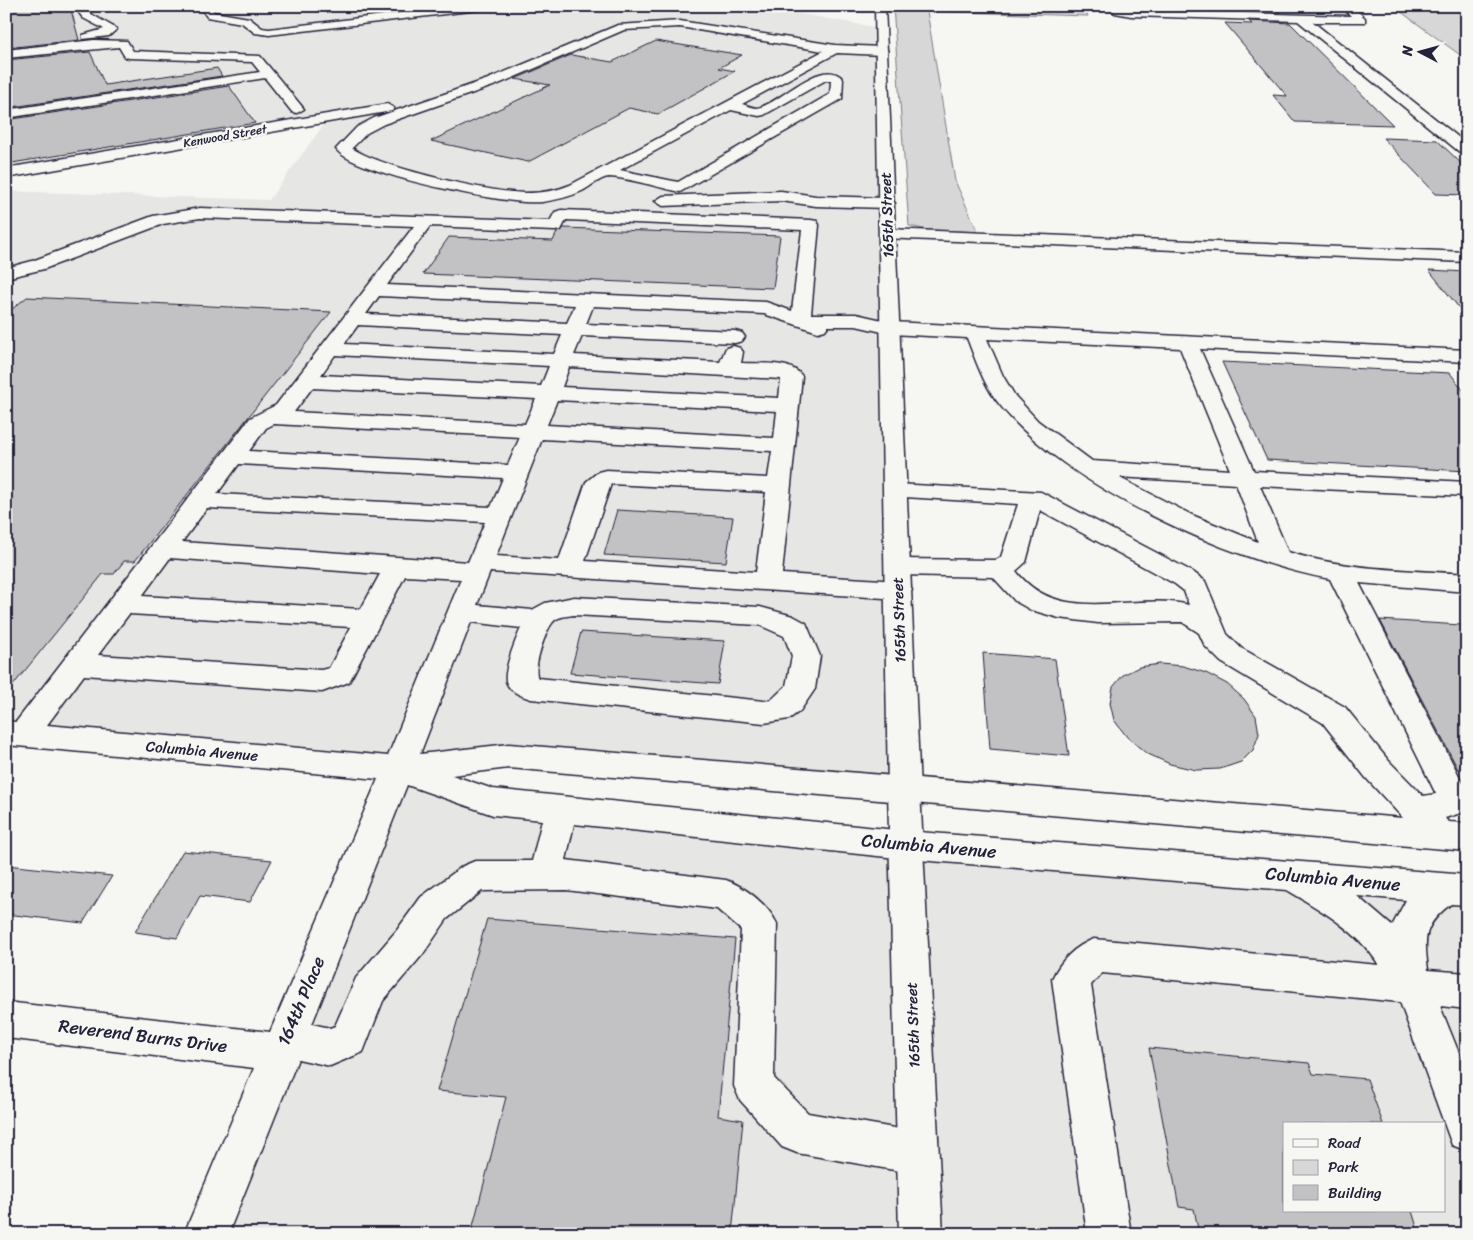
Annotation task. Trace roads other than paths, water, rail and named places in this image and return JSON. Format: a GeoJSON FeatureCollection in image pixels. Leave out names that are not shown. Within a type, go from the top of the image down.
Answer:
{"type":"FeatureCollection","features":[{"type":"Feature","properties":{"kind":"street"},"geometry":{"type":"LineString","coordinates":[[6,48],[98,36],[111,30],[109,27],[87,16],[80,6]]}},
{"type":"Feature","properties":{"kind":"street"},"geometry":{"type":"LineString","coordinates":[[211,6],[207,10],[211,14],[245,20],[259,31],[269,32],[487,6]]}},
{"type":"Feature","properties":{"kind":"street","name":"165th Street"},"geometry":{"type":"LineString","coordinates":[[880,6],[904,790],[921,1234]]}},
{"type":"Feature","properties":{"kind":"street"},"geometry":{"type":"LineString","coordinates":[[1112,6],[1119,11],[1130,13],[1361,20],[1348,8],[1322,9],[1320,6]]}},
{"type":"Feature","properties":{"kind":"street"},"geometry":{"type":"LineString","coordinates":[[1224,6],[1231,16]]}},
{"type":"Feature","properties":{"kind":"street"},"geometry":{"type":"LineString","coordinates":[[1302,18],[1467,151]]}},
{"type":"Feature","properties":{"kind":"street"},"geometry":{"type":"LineString","coordinates":[[592,198],[562,194],[535,198],[496,195],[380,167],[344,152],[345,146],[369,126],[492,82],[617,28],[665,24],[692,25],[835,50],[882,51]]}},
{"type":"Feature","properties":{"kind":"street"},"geometry":{"type":"LineString","coordinates":[[6,54],[94,44],[123,43],[128,54],[256,60],[297,110]]}},
{"type":"Feature","properties":{"kind":"street"},"geometry":{"type":"LineString","coordinates":[[562,194],[835,50]]}},
{"type":"Feature","properties":{"kind":"street"},"geometry":{"type":"LineString","coordinates":[[6,114],[268,74]]}},
{"type":"Feature","properties":{"kind":"street"},"geometry":{"type":"LineString","coordinates":[[605,172],[680,187],[837,96],[838,79],[824,76],[759,112]]}},
{"type":"Feature","properties":{"kind":"street","name":"Kenwood Street"},"geometry":{"type":"LineString","coordinates":[[6,173],[445,98]]}},
{"type":"Feature","properties":{"kind":"street"},"geometry":{"type":"LineString","coordinates":[[729,106],[796,120]]}},
{"type":"Feature","properties":{"kind":"street"},"geometry":{"type":"LineString","coordinates":[[1448,136],[1467,136]]}},
{"type":"Feature","properties":{"kind":"street"},"geometry":{"type":"LineString","coordinates":[[646,201],[696,202],[781,196],[816,201],[887,203]]}},
{"type":"Feature","properties":{"kind":"street"},"geometry":{"type":"LineString","coordinates":[[6,273],[38,264],[159,220],[190,213],[555,226],[561,215],[811,225],[801,320]]}},
{"type":"Feature","properties":{"kind":"street"},"geometry":{"type":"LineString","coordinates":[[15,734],[76,664],[258,424],[284,410],[426,221]]}},
{"type":"Feature","properties":{"kind":"street"},"geometry":{"type":"LineString","coordinates":[[888,234],[1467,257]]}},
{"type":"Feature","properties":{"kind":"street"},"geometry":{"type":"LineString","coordinates":[[374,290],[766,308],[836,331],[856,332],[891,328],[1467,356]]}},
{"type":"Feature","properties":{"kind":"street","name":"164th Place"},"geometry":{"type":"LineString","coordinates":[[206,1234],[398,769],[586,300]]}},
{"type":"Feature","properties":{"kind":"street"},"geometry":{"type":"LineString","coordinates":[[729,369],[741,307]]}},
{"type":"Feature","properties":{"kind":"street"},"geometry":{"type":"LineString","coordinates":[[352,319],[735,338]]}},
{"type":"Feature","properties":{"kind":"street"},"geometry":{"type":"LineString","coordinates":[[975,332],[994,378],[1008,401],[1045,437],[1088,468],[1136,497],[1213,533],[1277,557],[1340,572],[1369,576],[1467,583]]}},
{"type":"Feature","properties":{"kind":"street"},"geometry":{"type":"LineString","coordinates":[[1188,342],[1277,557]]}},
{"type":"Feature","properties":{"kind":"street"},"geometry":{"type":"LineString","coordinates":[[330,349],[784,372],[792,376],[779,486],[764,581],[752,616]]}},
{"type":"Feature","properties":{"kind":"street"},"geometry":{"type":"LineString","coordinates":[[306,381],[789,405]]}},
{"type":"Feature","properties":{"kind":"street"},"geometry":{"type":"LineString","coordinates":[[270,417],[784,445]]}},
{"type":"Feature","properties":{"kind":"street"},"geometry":{"type":"LineString","coordinates":[[233,458],[517,472]]}},
{"type":"Feature","properties":{"kind":"street"},"geometry":{"type":"LineString","coordinates":[[1088,468],[1467,489]]}},
{"type":"Feature","properties":{"kind":"street"},"geometry":{"type":"LineString","coordinates":[[570,569],[598,482],[606,477],[779,486]]}},
{"type":"Feature","properties":{"kind":"street"},"geometry":{"type":"LineString","coordinates":[[896,491],[1032,497],[1184,578],[1196,587],[1215,639],[1231,655],[1334,715],[1377,769],[1416,811],[1453,836]]}},
{"type":"Feature","properties":{"kind":"street"},"geometry":{"type":"LineString","coordinates":[[164,549],[397,567],[570,569],[764,581],[898,579],[1001,570],[1013,562],[1032,497]]}},
{"type":"Feature","properties":{"kind":"street"},"geometry":{"type":"LineString","coordinates":[[201,500],[499,515]]}},
{"type":"Feature","properties":{"kind":"street"},"geometry":{"type":"LineString","coordinates":[[76,664],[322,681],[339,675],[397,567]]}},
{"type":"Feature","properties":{"kind":"street"},"geometry":{"type":"LineString","coordinates":[[1001,570],[1022,594],[1045,606],[1076,612],[1176,611],[1191,615],[1210,627]]}},
{"type":"Feature","properties":{"kind":"street"},"geometry":{"type":"LineString","coordinates":[[1340,572],[1458,789],[1452,803],[1416,811]]}},
{"type":"Feature","properties":{"kind":"street"},"geometry":{"type":"LineString","coordinates":[[122,604],[369,619]]}},
{"type":"Feature","properties":{"kind":"street"},"geometry":{"type":"LineString","coordinates":[[574,606],[752,616],[783,623],[796,630],[806,656],[800,689],[790,704],[778,711],[764,712],[531,688],[521,681],[521,668],[538,620],[545,613],[574,606]]}},
{"type":"Feature","properties":{"kind":"street"},"geometry":{"type":"LineString","coordinates":[[460,612],[538,620]]}},
{"type":"Feature","properties":{"kind":"street","name":"Columbia Avenue"},"geometry":{"type":"LineString","coordinates":[[15,734],[398,769],[509,756],[1453,836]]}},
{"type":"Feature","properties":{"kind":"street","name":"Columbia Avenue"},"geometry":{"type":"LineString","coordinates":[[398,769],[493,802],[906,845],[1456,889]]}},
{"type":"Feature","properties":{"kind":"street"},"geometry":{"type":"LineString","coordinates":[[545,876],[561,809]]}},
{"type":"Feature","properties":{"kind":"street","name":"Reverend Burns Drive"},"geometry":{"type":"LineString","coordinates":[[6,1020],[330,1047],[350,1039],[369,990],[410,942],[434,908],[475,876],[566,876],[726,895],[759,924],[754,1086],[797,1132],[917,1153]]}},
{"type":"Feature","properties":{"kind":"street"},"geometry":{"type":"LineString","coordinates":[[1292,876],[1353,912],[1374,931],[1389,949],[1412,986],[1467,1130]]}},
{"type":"Feature","properties":{"kind":"street"},"geometry":{"type":"LineString","coordinates":[[1412,986],[1407,950],[1408,933],[1414,915],[1425,902],[1456,889]]}},
{"type":"Feature","properties":{"kind":"street"},"geometry":{"type":"LineString","coordinates":[[1108,1234],[1071,979],[1094,956],[1467,991]]}}]}
